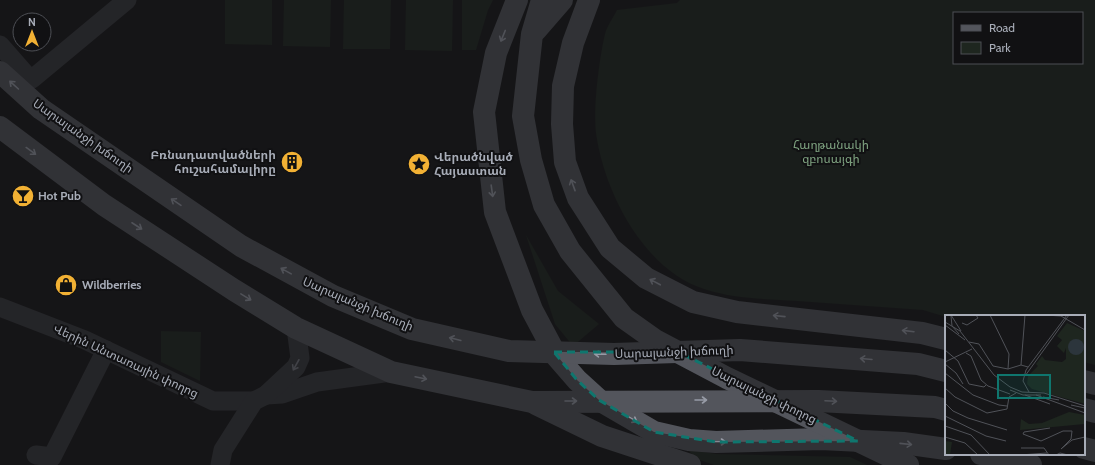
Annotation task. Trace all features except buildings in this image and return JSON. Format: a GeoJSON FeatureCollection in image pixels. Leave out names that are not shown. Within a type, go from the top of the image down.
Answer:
{"type":"FeatureCollection","features":[{"type":"Feature","properties":{"kind":"main road"},"geometry":{"type":"LineString","coordinates":[[517,0],[496,53],[484,112],[495,212],[532,310],[557,357],[577,380],[599,400],[654,432],[689,440],[716,442],[821,439],[903,443],[945,449]]}},
{"type":"Feature","properties":{"kind":"main road","name":"Սարալանջի փողոց"},"geometry":{"type":"LineString","coordinates":[[542,0],[532,34],[523,116],[531,160],[544,205],[570,251],[624,318],[655,340],[727,378],[908,465]]}},
{"type":"Feature","properties":{"kind":"main road"},"geometry":{"type":"LineString","coordinates":[[532,34],[562,0]]}},
{"type":"Feature","properties":{"kind":"main road"},"geometry":{"type":"LineString","coordinates":[[589,0],[573,42],[563,86],[562,124],[564,162],[578,198],[610,248],[646,278],[693,302],[737,312],[922,333],[945,339]]}},
{"type":"Feature","properties":{"kind":"main road","name":"Սարալանջի խճուղի"},"geometry":{"type":"LineString","coordinates":[[0,72],[41,109],[241,246],[327,293],[412,329],[509,351],[614,354],[740,350],[918,364],[945,371]]}},
{"type":"Feature","properties":{"kind":"main road"},"geometry":{"type":"LineString","coordinates":[[0,127],[104,205],[234,290],[296,328],[391,372],[532,402],[818,401],[935,407],[945,410]]}},
{"type":"Feature","properties":{"kind":"main road"},"geometry":{"type":"LineString","coordinates":[[1085,381],[1095,384]]}},
{"type":"Feature","properties":{"kind":"main road"},"geometry":{"type":"LineString","coordinates":[[532,402],[602,436],[690,465]]}},
{"type":"Feature","properties":{"kind":"main road"},"geometry":{"type":"LineString","coordinates":[[1085,409],[1095,412]]}},
{"type":"Feature","properties":{"kind":"main road"},"geometry":{"type":"LineString","coordinates":[[1085,448],[1095,451]]}},
{"type":"Feature","properties":{"kind":"main road"},"geometry":{"type":"LineString","coordinates":[[986,455],[1031,465]]}},
{"type":"Feature","properties":{"kind":"street"},"geometry":{"type":"LineString","coordinates":[[0,45],[28,78],[32,79],[127,0]]}},
{"type":"Feature","properties":{"kind":"street","name":"Վերին Անտառային փողոց"},"geometry":{"type":"LineString","coordinates":[[0,307],[85,340],[213,401],[260,398],[282,394],[318,382],[391,372]]}},
{"type":"Feature","properties":{"kind":"street"},"geometry":{"type":"LineString","coordinates":[[220,465],[223,450],[260,398],[296,367],[300,358],[296,328]]}},
{"type":"Feature","properties":{"kind":"street"},"geometry":{"type":"LineString","coordinates":[[36,455],[52,456],[106,350]]}},
{"type":"Feature","properties":{"kind":"highlighted area"},"geometry":{"type":"Polygon","coordinates":[[[554,352],[678,352],[858,441],[716,442],[654,432],[599,400],[577,380],[554,352]]]}},
{"type":"Feature","properties":{"kind":"green space"},"geometry":{"type":"Polygon","coordinates":[[[225,0],[272,0],[272,45],[225,44],[225,0]]]}},
{"type":"Feature","properties":{"kind":"green space"},"geometry":{"type":"Polygon","coordinates":[[[284,0],[331,0],[330,47],[283,46],[284,0]]]}},
{"type":"Feature","properties":{"kind":"green space"},"geometry":{"type":"Polygon","coordinates":[[[344,0],[391,0],[390,49],[343,49],[344,0]]]}},
{"type":"Feature","properties":{"kind":"green space"},"geometry":{"type":"Polygon","coordinates":[[[406,0],[453,0],[452,51],[405,50],[406,0]]]}},
{"type":"Feature","properties":{"kind":"green space"},"geometry":{"type":"Polygon","coordinates":[[[462,0],[493,0],[488,10],[476,50],[462,50],[462,0]]]}},
{"type":"Feature","properties":{"kind":"green space","name":"Հաղթանակի զբոսայգի"},"geometry":{"type":"Polygon","coordinates":[[[680,0],[1095,0],[1095,365],[1085,362],[1085,315],[945,315],[945,317],[923,310],[738,297],[704,289],[682,279],[663,265],[646,247],[630,226],[608,180],[600,156],[595,123],[599,70],[605,34],[617,10],[677,3],[680,0]]]}},
{"type":"Feature","properties":{"kind":"green space"},"geometry":{"type":"Polygon","coordinates":[[[526,235],[558,291],[599,324],[573,346],[555,324],[526,235]]]}},
{"type":"Feature","properties":{"kind":"green space"},"geometry":{"type":"Polygon","coordinates":[[[161,331],[201,332],[200,381],[161,362],[161,331]]]}},
{"type":"Feature","properties":{"kind":"green space"},"geometry":{"type":"Polygon","coordinates":[[[687,449],[716,454],[850,457],[867,465],[714,465],[697,459],[687,449]]]}},
{"type":"Feature","properties":{"kind":"place","name":"Բռնադատվածների հուշահամալիրը"},"geometry":{"type":"Point","coordinates":[292,162]}},
{"type":"Feature","properties":{"kind":"place","name":"Վերածնված Հայաստան"},"geometry":{"type":"Point","coordinates":[419,164]}},
{"type":"Feature","properties":{"kind":"place","name":"Hot Pub"},"geometry":{"type":"Point","coordinates":[23,196]}},
{"type":"Feature","properties":{"kind":"place","name":"Wildberries"},"geometry":{"type":"Point","coordinates":[66,285]}}]}
